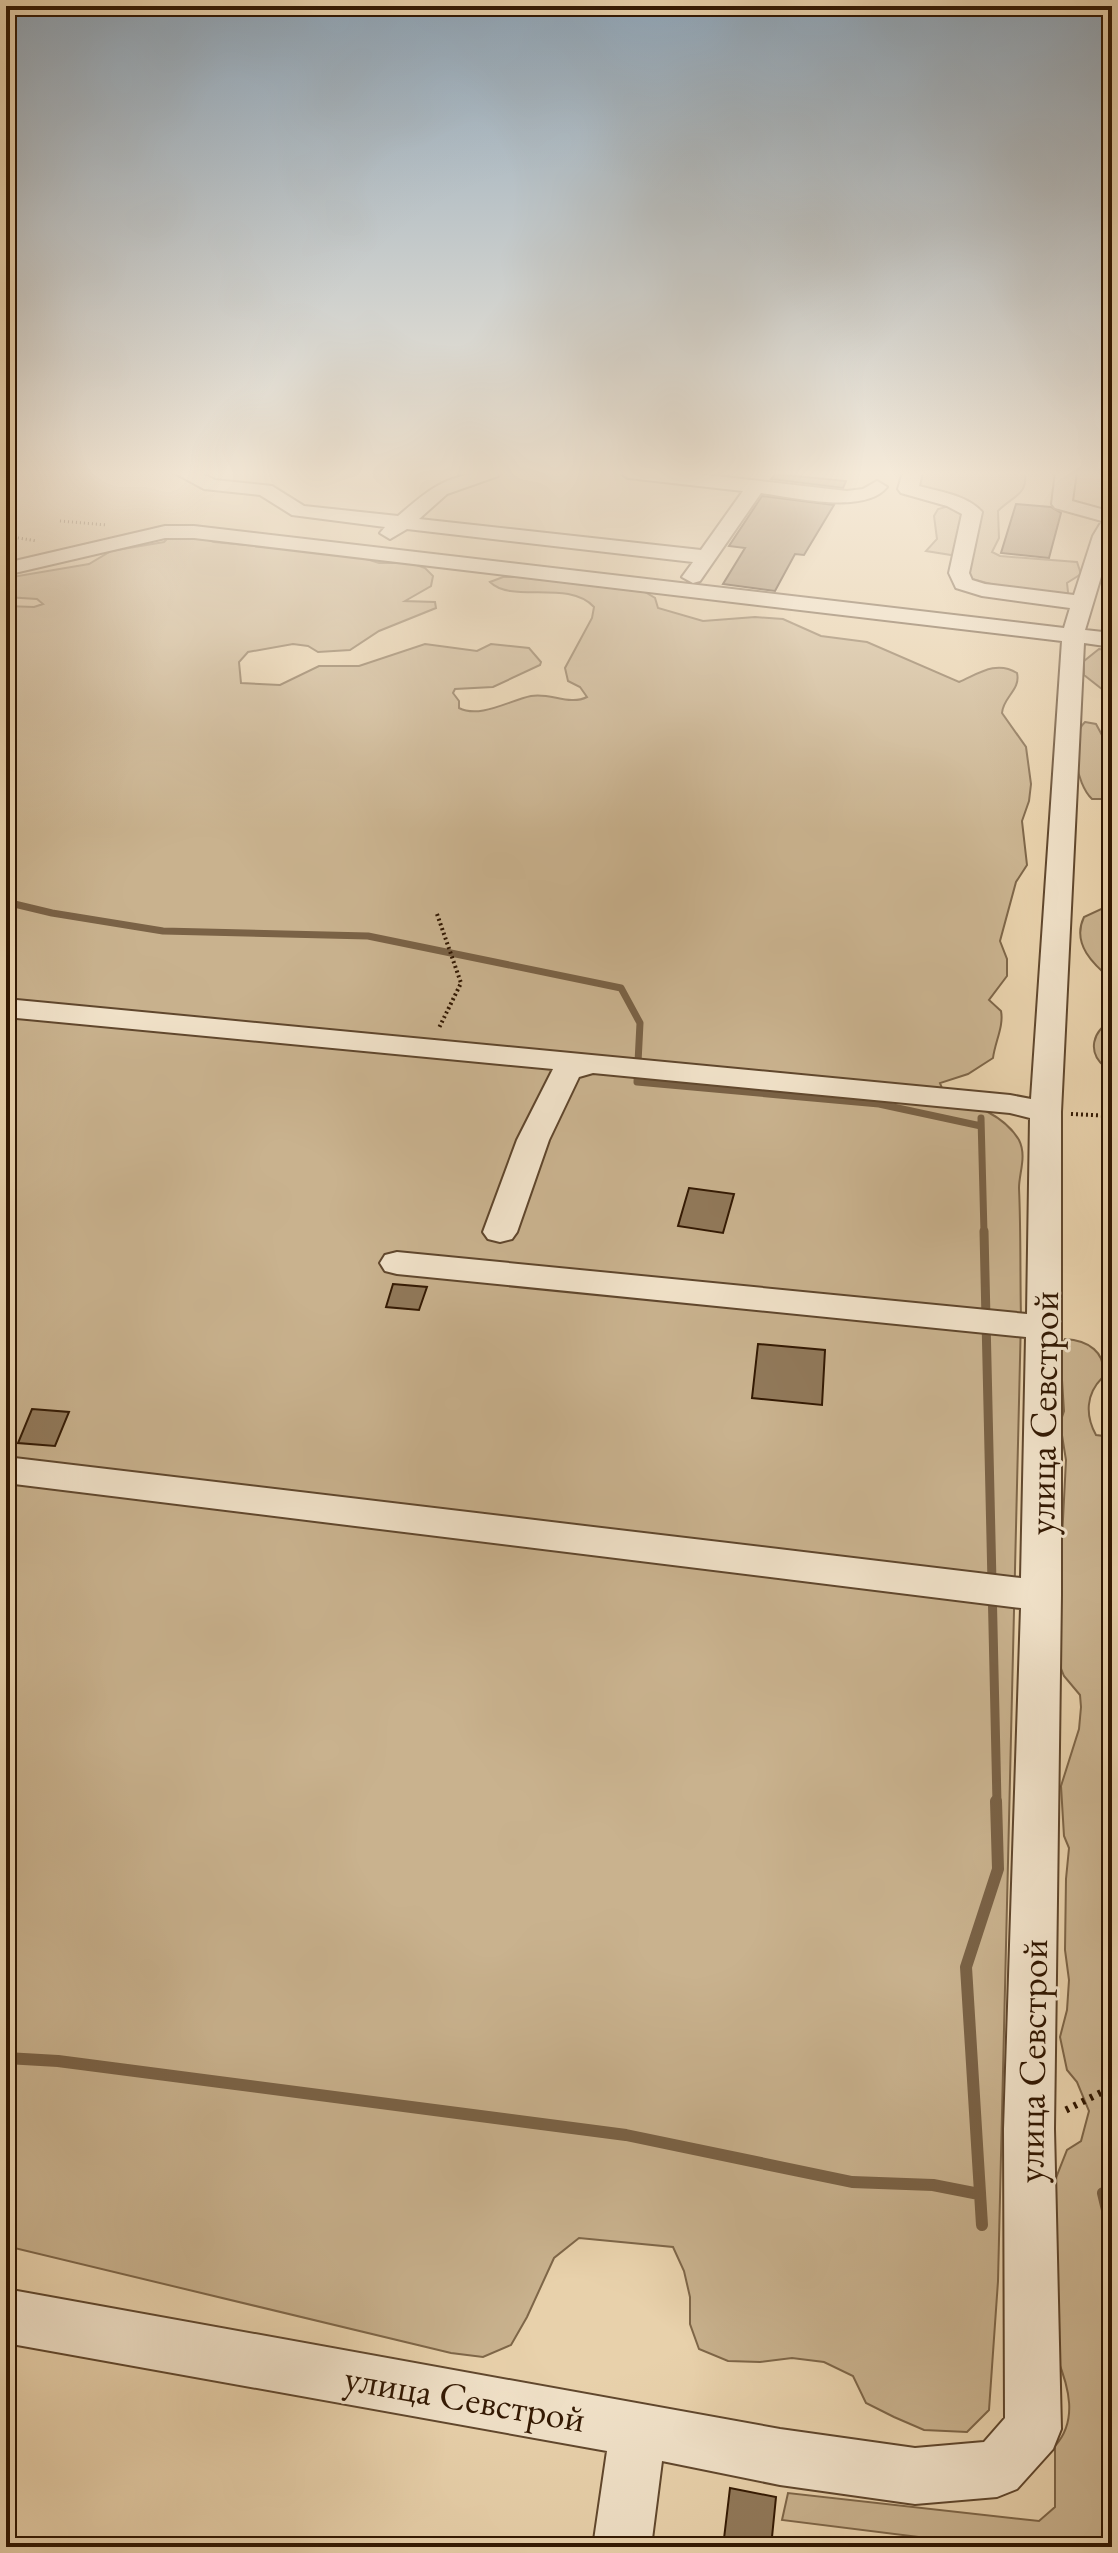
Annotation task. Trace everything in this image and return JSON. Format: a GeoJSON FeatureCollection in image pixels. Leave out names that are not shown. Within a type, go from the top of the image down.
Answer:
{"type":"FeatureCollection","features":[{"type":"Feature","properties":{"kind":"street"},"geometry":{"type":"LineString","coordinates":[[699,591],[1078,619]]}},
{"type":"Feature","properties":{"kind":"street"},"geometry":{"type":"LineString","coordinates":[[986,591],[1078,619],[1112,640]]}},
{"type":"Feature","properties":{"kind":"street","name":"улица Севстрой"},"geometry":{"type":"LineString","coordinates":[[6,2316],[780,2457],[915,2476],[997,2469],[1033,2429],[1029,2129],[1041,1595],[1046,1112],[1078,619],[1094,591]]}},
{"type":"Feature","properties":{"kind":"street"},"geometry":{"type":"LineString","coordinates":[[6,1008],[430,1047],[586,1066],[1010,1104],[1046,1112]]}},
{"type":"Feature","properties":{"kind":"street"},"geometry":{"type":"LineString","coordinates":[[500,1232],[533,1140],[567,1071],[586,1066]]}},
{"type":"Feature","properties":{"kind":"street"},"geometry":{"type":"LineString","coordinates":[[397,1263],[1043,1327]]}},
{"type":"Feature","properties":{"kind":"street"},"geometry":{"type":"LineString","coordinates":[[6,1470],[1041,1595]]}},
{"type":"Feature","properties":{"kind":"street"},"geometry":{"type":"LineString","coordinates":[[622,2547],[638,2429]]}},
{"type":"Feature","properties":{"kind":"path"},"geometry":{"type":"LineString","coordinates":[[430,1047],[461,983],[437,914]]}},
{"type":"Feature","properties":{"kind":"path"},"geometry":{"type":"LineString","coordinates":[[1046,1112],[1112,1116]]}},
{"type":"Feature","properties":{"kind":"path"},"geometry":{"type":"LineString","coordinates":[[1029,2129],[1112,2087]]}},
{"type":"Feature","properties":{"kind":"shaded area"},"geometry":{"type":"Polygon","coordinates":[[[6,591],[422,591],[405,601],[435,602],[436,608],[379,631],[350,650],[318,652],[308,646],[293,644],[248,652],[239,662],[241,683],[280,685],[319,666],[359,666],[425,644],[477,651],[491,644],[529,648],[541,662],[493,687],[455,689],[453,693],[459,701],[459,708],[467,711],[485,710],[538,695],[573,700],[587,697],[580,687],[568,681],[565,668],[592,618],[594,607],[570,594],[515,591],[645,592],[655,598],[658,608],[703,621],[755,617],[783,619],[821,636],[867,642],[959,682],[994,668],[1017,673],[1018,679],[1002,713],[1026,747],[1031,784],[1022,821],[1027,865],[1016,882],[1000,941],[1007,959],[1007,976],[989,1000],[1001,1011],[1000,1028],[993,1058],[968,1074],[940,1083],[946,1098],[977,1107],[997,1117],[1013,1131],[1019,1140],[1023,1158],[1019,1188],[1021,1318],[998,2281],[989,2410],[967,2432],[924,2430],[894,2417],[866,2403],[853,2376],[824,2362],[792,2358],[760,2362],[728,2361],[699,2349],[690,2324],[690,2297],[684,2271],[673,2247],[579,2238],[554,2258],[511,2345],[483,2357],[451,2353],[6,2246],[6,606],[34,607],[43,604],[37,599],[6,597],[6,591]]]}},
{"type":"Feature","properties":{"kind":"shaded area"},"geometry":{"type":"Polygon","coordinates":[[[1035,591],[1068,591],[1065,595],[1035,591]]]}},
{"type":"Feature","properties":{"kind":"shaded area"},"geometry":{"type":"Polygon","coordinates":[[[1099,649],[1112,650],[1112,697],[1084,675],[1084,661],[1099,649]]]}},
{"type":"Feature","properties":{"kind":"shaded area"},"geometry":{"type":"Polygon","coordinates":[[[1085,722],[1096,724],[1103,737],[1112,743],[1112,799],[1092,799],[1078,772],[1077,739],[1085,722]]]}},
{"type":"Feature","properties":{"kind":"shaded area"},"geometry":{"type":"Polygon","coordinates":[[[1112,904],[1112,980],[1086,953],[1080,936],[1084,917],[1112,904]]]}},
{"type":"Feature","properties":{"kind":"shaded area"},"geometry":{"type":"Polygon","coordinates":[[[1112,1021],[1112,1067],[1105,1067],[1096,1055],[1094,1042],[1100,1030],[1112,1021]]]}},
{"type":"Feature","properties":{"kind":"shaded area"},"geometry":{"type":"Polygon","coordinates":[[[1065,1339],[1088,1345],[1099,1354],[1102,1378],[1090,1398],[1090,1420],[1096,1435],[1112,1437],[1112,2547],[999,2547],[782,2520],[788,2493],[1039,2521],[1055,2507],[1055,2446],[1067,2426],[1069,2404],[1057,2358],[1054,2183],[1067,2150],[1081,2141],[1089,2111],[1077,2082],[1067,2070],[1060,2037],[1067,2010],[1069,1980],[1065,1950],[1069,1848],[1064,1836],[1061,1786],[1079,1729],[1081,1707],[1080,1695],[1064,1676],[1056,1656],[1066,1460],[1060,1423],[1064,1411],[1060,1349],[1065,1339]]]}},
{"type":"Feature","properties":{"kind":"building"},"geometry":{"type":"Polygon","coordinates":[[[689,1188],[734,1194],[723,1233],[678,1226],[689,1188]]]}},
{"type":"Feature","properties":{"kind":"building"},"geometry":{"type":"Polygon","coordinates":[[[393,1284],[427,1287],[419,1310],[386,1307],[393,1284]]]}},
{"type":"Feature","properties":{"kind":"building"},"geometry":{"type":"Polygon","coordinates":[[[758,1344],[825,1350],[822,1405],[752,1398],[758,1344]]]}},
{"type":"Feature","properties":{"kind":"building"},"geometry":{"type":"Polygon","coordinates":[[[32,1409],[69,1412],[55,1446],[18,1443],[32,1409]]]}},
{"type":"Feature","properties":{"kind":"building"},"geometry":{"type":"Polygon","coordinates":[[[730,2488],[776,2497],[771,2547],[723,2547],[730,2488]]]}},
{"type":"Feature","properties":{"kind":"waterway"},"geometry":{"type":"LineString","coordinates":[[6,902],[52,913],[163,931],[368,936],[621,988],[640,1023],[637,1082],[879,1104],[981,1126]]}},
{"type":"Feature","properties":{"kind":"waterway"},"geometry":{"type":"LineString","coordinates":[[981,1118],[984,1233]]}},
{"type":"Feature","properties":{"kind":"waterway"},"geometry":{"type":"LineString","coordinates":[[984,1231],[997,1803]]}},
{"type":"Feature","properties":{"kind":"waterway"},"geometry":{"type":"LineString","coordinates":[[982,2225],[966,1967],[998,1869],[996,1801]]}},
{"type":"Feature","properties":{"kind":"waterway"},"geometry":{"type":"LineString","coordinates":[[6,2058],[58,2061],[626,2135],[852,2182],[933,2185],[979,2194]]}},
{"type":"Feature","properties":{"kind":"waterway"},"geometry":{"type":"LineString","coordinates":[[1103,2193],[1112,2231]]}}]}
